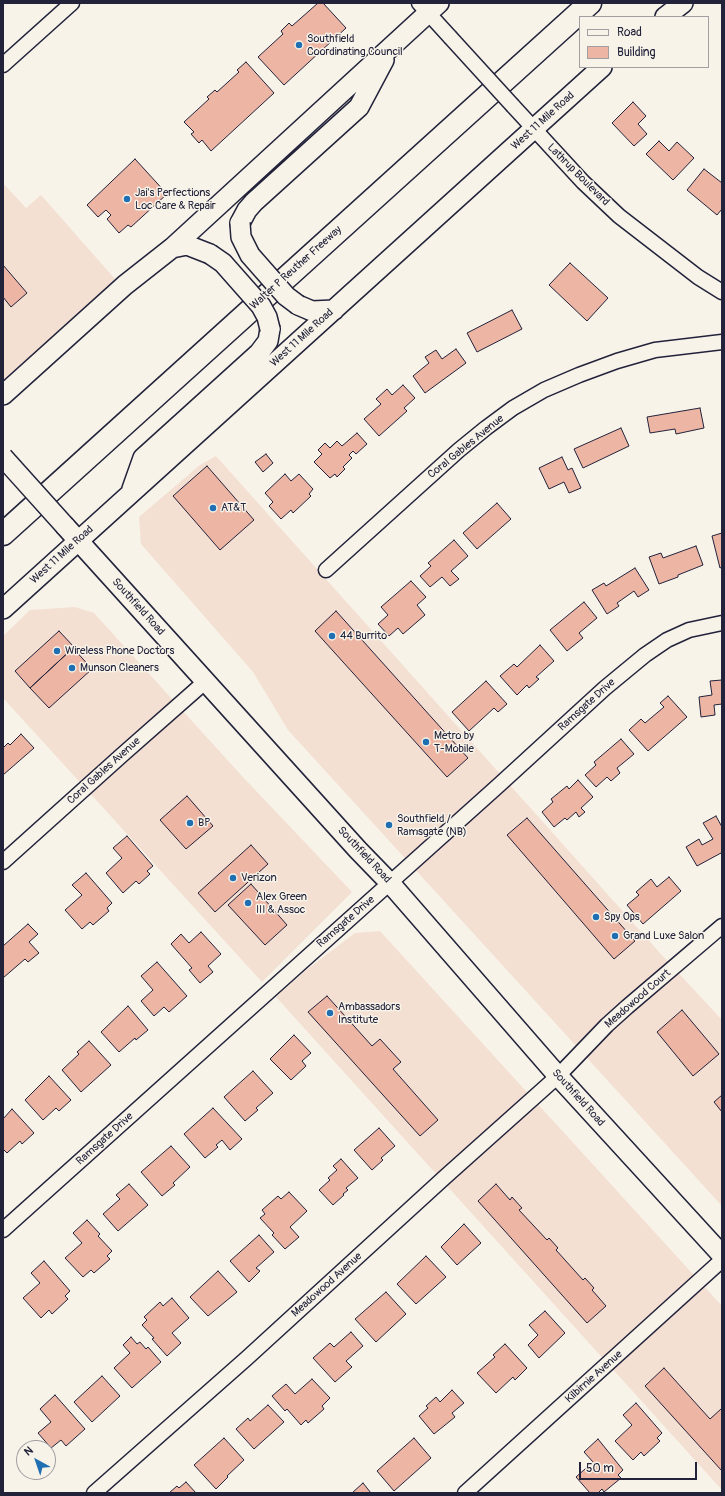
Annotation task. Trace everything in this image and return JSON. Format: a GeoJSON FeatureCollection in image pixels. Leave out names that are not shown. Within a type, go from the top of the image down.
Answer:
{"type":"FeatureCollection","features":[{"type":"Feature","properties":{"kind":"highway","name":"Walter P Reuther Freeway"},"geometry":{"type":"LineString","coordinates":[[3,534],[590,3]]}},
{"type":"Feature","properties":{"kind":"main road"},"geometry":{"type":"LineString","coordinates":[[666,16],[684,3]]}},
{"type":"Feature","properties":{"kind":"main road"},"geometry":{"type":"LineString","coordinates":[[3,395],[125,285],[172,248],[390,49],[429,6]]}},
{"type":"Feature","properties":{"kind":"main road"},"geometry":{"type":"LineString","coordinates":[[334,310],[317,312],[307,310],[286,296],[250,255],[241,237],[240,223],[247,210],[254,202],[359,107],[390,49]]}},
{"type":"Feature","properties":{"kind":"main road","name":"West 11 Mile Road"},"geometry":{"type":"LineString","coordinates":[[3,609],[601,68]]}},
{"type":"Feature","properties":{"kind":"main road"},"geometry":{"type":"LineString","coordinates":[[131,492],[144,458],[259,353],[268,341],[270,329],[267,317],[261,306],[223,263],[210,254],[187,245],[172,248]]}},
{"type":"Feature","properties":{"kind":"main road","name":"Southfield Road"},"geometry":{"type":"LineString","coordinates":[[3,457],[358,850],[390,883],[558,1076],[722,1255]]}},
{"type":"Feature","properties":{"kind":"street"},"geometry":{"type":"LineString","coordinates":[[3,65],[72,3]]}},
{"type":"Feature","properties":{"kind":"street","name":"Lathrup Boulevard"},"geometry":{"type":"LineString","coordinates":[[429,6],[450,37],[533,130],[583,182],[619,216],[698,277],[722,292]]}},
{"type":"Feature","properties":{"kind":"street","name":"Coral Gables Avenue"},"geometry":{"type":"LineString","coordinates":[[326,570],[453,455],[513,408],[544,390],[578,375],[617,361],[655,350],[722,342]]}},
{"type":"Feature","properties":{"kind":"street","name":"Ramsgate Drive"},"geometry":{"type":"LineString","coordinates":[[3,1230],[605,688],[667,640],[689,630],[722,623]]}},
{"type":"Feature","properties":{"kind":"street","name":"Coral Gables Avenue"},"geometry":{"type":"LineString","coordinates":[[3,862],[128,749],[206,682]]}},
{"type":"Feature","properties":{"kind":"street","name":"Meadowood Court"},"geometry":{"type":"LineString","coordinates":[[558,1076],[607,1025],[722,926]]}},
{"type":"Feature","properties":{"kind":"street","name":"Meadowood Avenue"},"geometry":{"type":"LineString","coordinates":[[94,1493],[247,1358],[558,1076]]}},
{"type":"Feature","properties":{"kind":"street","name":"Kilbirnie Avenue"},"geometry":{"type":"LineString","coordinates":[[465,1493],[722,1260]]}},
{"type":"Feature","properties":{"kind":"shaded area"},"geometry":{"type":"Polygon","coordinates":[[[3,183],[26,208],[41,195],[115,279],[3,381],[3,183]]]}},
{"type":"Feature","properties":{"kind":"shaded area"},"geometry":{"type":"Polygon","coordinates":[[[216,456],[660,953],[722,1020],[722,1206],[288,730],[253,672],[141,544],[139,517],[200,465],[216,456]]]}},
{"type":"Feature","properties":{"kind":"shaded area"},"geometry":{"type":"Polygon","coordinates":[[[75,607],[94,613],[241,775],[352,892],[262,982],[3,698],[3,636],[30,610],[75,607]]]}},
{"type":"Feature","properties":{"kind":"shaded area"},"geometry":{"type":"Polygon","coordinates":[[[380,931],[722,1306],[722,1490],[276,997],[305,971],[355,933],[380,931]]]}},
{"type":"Feature","properties":{"kind":"building","name":"Southfield Coordinating Council"},"geometry":{"type":"Polygon","coordinates":[[[318,3],[323,3],[346,28],[284,85],[258,57],[283,34],[281,31],[289,23],[292,26],[318,3]]]}},
{"type":"Feature","properties":{"kind":"building"},"geometry":{"type":"Polygon","coordinates":[[[246,62],[274,93],[211,151],[202,140],[199,143],[191,134],[194,132],[184,122],[209,99],[207,97],[215,90],[217,92],[239,72],[237,70],[246,62]]]}},
{"type":"Feature","properties":{"kind":"building"},"geometry":{"type":"Polygon","coordinates":[[[633,102],[646,116],[638,124],[647,134],[634,146],[612,123],[633,102]]]}},
{"type":"Feature","properties":{"kind":"building"},"geometry":{"type":"Polygon","coordinates":[[[659,141],[669,151],[677,142],[694,158],[673,180],[646,154],[659,141]]]}},
{"type":"Feature","properties":{"kind":"building","name":"Jai's Perfections Loc Care & Repair"},"geometry":{"type":"Polygon","coordinates":[[[135,159],[167,194],[131,227],[128,225],[119,233],[107,219],[111,215],[106,210],[98,217],[87,205],[135,159]]]}},
{"type":"Feature","properties":{"kind":"building"},"geometry":{"type":"Polygon","coordinates":[[[704,169],[722,183],[722,209],[717,215],[687,190],[704,169]]]}},
{"type":"Feature","properties":{"kind":"building"},"geometry":{"type":"Polygon","coordinates":[[[570,263],[608,298],[587,321],[549,285],[570,263]]]}},
{"type":"Feature","properties":{"kind":"building"},"geometry":{"type":"Polygon","coordinates":[[[3,265],[27,293],[11,307],[3,297],[3,265]]]}},
{"type":"Feature","properties":{"kind":"building"},"geometry":{"type":"Polygon","coordinates":[[[512,310],[522,329],[477,352],[467,333],[512,310]]]}},
{"type":"Feature","properties":{"kind":"building"},"geometry":{"type":"Polygon","coordinates":[[[456,349],[466,363],[425,393],[413,376],[429,363],[425,357],[436,350],[442,359],[456,349]]]}},
{"type":"Feature","properties":{"kind":"building"},"geometry":{"type":"Polygon","coordinates":[[[403,385],[415,398],[404,408],[407,411],[379,436],[364,419],[381,404],[376,399],[387,389],[392,395],[403,385]]]}},
{"type":"Feature","properties":{"kind":"building"},"geometry":{"type":"Polygon","coordinates":[[[700,408],[704,428],[676,434],[675,429],[650,433],[647,417],[700,408]]]}},
{"type":"Feature","properties":{"kind":"building"},"geometry":{"type":"Polygon","coordinates":[[[621,428],[629,446],[583,468],[574,449],[621,428]]]}},
{"type":"Feature","properties":{"kind":"building"},"geometry":{"type":"Polygon","coordinates":[[[357,433],[367,444],[356,454],[353,451],[349,455],[352,458],[343,467],[345,469],[337,477],[335,474],[330,478],[314,462],[322,454],[318,450],[325,443],[330,448],[337,441],[342,446],[357,433]]]}},
{"type":"Feature","properties":{"kind":"building"},"geometry":{"type":"Polygon","coordinates":[[[266,454],[273,463],[263,472],[255,462],[266,454]]]}},
{"type":"Feature","properties":{"kind":"building"},"geometry":{"type":"Polygon","coordinates":[[[562,457],[568,470],[572,468],[581,488],[569,493],[564,482],[549,489],[539,468],[562,457]]]}},
{"type":"Feature","properties":{"kind":"building"},"geometry":{"type":"Polygon","coordinates":[[[207,466],[254,520],[220,550],[173,496],[207,466]]]}},
{"type":"Feature","properties":{"kind":"building"},"geometry":{"type":"Polygon","coordinates":[[[285,474],[291,481],[299,474],[313,489],[309,494],[311,496],[293,513],[291,510],[281,519],[269,506],[273,502],[265,493],[285,474]]]}},
{"type":"Feature","properties":{"kind":"building"},"geometry":{"type":"Polygon","coordinates":[[[497,503],[511,519],[477,549],[463,533],[497,503]]]}},
{"type":"Feature","properties":{"kind":"building"},"geometry":{"type":"Polygon","coordinates":[[[722,533],[722,567],[720,568],[712,536],[722,533]]]}},
{"type":"Feature","properties":{"kind":"building"},"geometry":{"type":"Polygon","coordinates":[[[454,540],[468,556],[451,571],[459,579],[450,586],[442,577],[430,587],[420,576],[431,566],[428,563],[454,540]]]}},
{"type":"Feature","properties":{"kind":"building"},"geometry":{"type":"Polygon","coordinates":[[[696,546],[703,565],[659,584],[649,557],[661,553],[663,558],[696,546]]]}},
{"type":"Feature","properties":{"kind":"building"},"geometry":{"type":"Polygon","coordinates":[[[635,568],[649,590],[638,597],[634,591],[617,603],[619,606],[607,614],[592,590],[604,583],[606,586],[635,568]]]}},
{"type":"Feature","properties":{"kind":"building"},"geometry":{"type":"Polygon","coordinates":[[[411,581],[426,597],[417,605],[425,615],[403,634],[398,628],[389,636],[378,624],[388,615],[381,607],[411,581]]]}},
{"type":"Feature","properties":{"kind":"building"},"geometry":{"type":"Polygon","coordinates":[[[584,602],[597,618],[579,633],[583,638],[567,651],[550,630],[584,602]]]}},
{"type":"Feature","properties":{"kind":"building"},"geometry":{"type":"Polygon","coordinates":[[[336,611],[468,758],[447,777],[315,631],[336,611]]]}},
{"type":"Feature","properties":{"kind":"building"},"geometry":{"type":"Polygon","coordinates":[[[59,631],[74,647],[30,688],[15,671],[59,631]]]}},
{"type":"Feature","properties":{"kind":"building"},"geometry":{"type":"Polygon","coordinates":[[[540,645],[554,661],[536,677],[539,679],[529,688],[527,685],[517,695],[500,676],[514,664],[517,667],[540,645]]]}},
{"type":"Feature","properties":{"kind":"building"},"geometry":{"type":"Polygon","coordinates":[[[73,648],[92,669],[49,708],[30,688],[73,648]]]}},
{"type":"Feature","properties":{"kind":"building"},"geometry":{"type":"Polygon","coordinates":[[[722,680],[722,704],[714,705],[715,715],[701,717],[699,697],[712,695],[710,681],[722,680]]]}},
{"type":"Feature","properties":{"kind":"building"},"geometry":{"type":"Polygon","coordinates":[[[486,681],[507,704],[498,712],[494,708],[469,731],[452,712],[486,681]]]}},
{"type":"Feature","properties":{"kind":"building"},"geometry":{"type":"Polygon","coordinates":[[[668,696],[687,717],[648,751],[629,730],[641,719],[645,723],[664,707],[660,703],[668,696]]]}},
{"type":"Feature","properties":{"kind":"building"},"geometry":{"type":"Polygon","coordinates":[[[21,734],[34,748],[3,775],[3,748],[8,743],[10,745],[21,734]]]}},
{"type":"Feature","properties":{"kind":"building"},"geometry":{"type":"Polygon","coordinates":[[[621,739],[634,754],[617,768],[620,773],[611,781],[607,777],[596,787],[585,775],[596,765],[594,762],[621,739]]]}},
{"type":"Feature","properties":{"kind":"building"},"geometry":{"type":"Polygon","coordinates":[[[578,780],[593,797],[581,808],[585,812],[579,817],[576,812],[567,820],[565,818],[554,827],[542,812],[553,802],[551,799],[567,786],[569,789],[578,780]]]}},
{"type":"Feature","properties":{"kind":"building"},"geometry":{"type":"Polygon","coordinates":[[[187,796],[213,826],[186,849],[160,820],[187,796]]]}},
{"type":"Feature","properties":{"kind":"building"},"geometry":{"type":"Polygon","coordinates":[[[716,816],[722,827],[722,855],[721,853],[697,866],[686,847],[699,839],[702,845],[713,839],[703,823],[716,816]]]}},
{"type":"Feature","properties":{"kind":"building"},"geometry":{"type":"Polygon","coordinates":[[[527,818],[635,941],[614,959],[507,835],[527,818]]]}},
{"type":"Feature","properties":{"kind":"building"},"geometry":{"type":"Polygon","coordinates":[[[127,836],[153,866],[147,871],[150,874],[139,884],[136,881],[123,893],[106,873],[122,858],[113,848],[127,836]]]}},
{"type":"Feature","properties":{"kind":"building"},"geometry":{"type":"Polygon","coordinates":[[[251,845],[268,864],[215,912],[198,893],[251,845]]]}},
{"type":"Feature","properties":{"kind":"building"},"geometry":{"type":"Polygon","coordinates":[[[86,873],[112,903],[107,908],[109,911],[93,925],[90,922],[82,929],[65,910],[82,895],[72,885],[86,873]]]}},
{"type":"Feature","properties":{"kind":"building"},"geometry":{"type":"Polygon","coordinates":[[[669,877],[681,891],[643,924],[627,905],[639,895],[636,892],[651,879],[657,887],[669,877]]]}},
{"type":"Feature","properties":{"kind":"building"},"geometry":{"type":"Polygon","coordinates":[[[251,884],[287,925],[265,945],[228,905],[251,884]]]}},
{"type":"Feature","properties":{"kind":"building"},"geometry":{"type":"Polygon","coordinates":[[[28,924],[38,934],[29,942],[39,953],[28,962],[25,959],[3,978],[3,946],[28,924]]]}},
{"type":"Feature","properties":{"kind":"building"},"geometry":{"type":"Polygon","coordinates":[[[201,932],[221,954],[208,966],[213,972],[200,983],[189,970],[192,968],[171,944],[181,934],[189,943],[201,932]]]}},
{"type":"Feature","properties":{"kind":"building"},"geometry":{"type":"Polygon","coordinates":[[[157,962],[187,996],[169,1012],[164,1007],[154,1016],[141,1001],[153,990],[141,976],[157,962]]]}},
{"type":"Feature","properties":{"kind":"building"},"geometry":{"type":"Polygon","coordinates":[[[327,996],[372,1046],[380,1039],[401,1062],[393,1069],[438,1120],[420,1136],[308,1012],[327,996]]]}},
{"type":"Feature","properties":{"kind":"building"},"geometry":{"type":"Polygon","coordinates":[[[128,1006],[148,1030],[136,1040],[135,1038],[119,1052],[101,1032],[128,1006]]]}},
{"type":"Feature","properties":{"kind":"building"},"geometry":{"type":"Polygon","coordinates":[[[682,1010],[719,1054],[693,1076],[657,1032],[682,1010]]]}},
{"type":"Feature","properties":{"kind":"building"},"geometry":{"type":"Polygon","coordinates":[[[294,1035],[311,1053],[302,1061],[306,1066],[291,1080],[270,1059],[294,1035]]]}},
{"type":"Feature","properties":{"kind":"building"},"geometry":{"type":"Polygon","coordinates":[[[89,1041],[111,1065],[81,1092],[62,1070],[79,1054],[77,1052],[89,1041]]]}},
{"type":"Feature","properties":{"kind":"building"},"geometry":{"type":"Polygon","coordinates":[[[253,1071],[273,1093],[256,1108],[258,1110],[245,1121],[224,1097],[253,1071]]]}},
{"type":"Feature","properties":{"kind":"building"},"geometry":{"type":"Polygon","coordinates":[[[49,1076],[71,1100],[59,1111],[56,1108],[43,1120],[25,1100],[49,1076]]]}},
{"type":"Feature","properties":{"kind":"building"},"geometry":{"type":"Polygon","coordinates":[[[722,1095],[722,1112],[714,1102],[722,1095]]]}},
{"type":"Feature","properties":{"kind":"building"},"geometry":{"type":"Polygon","coordinates":[[[213,1108],[242,1139],[230,1150],[222,1140],[216,1145],[218,1147],[205,1158],[184,1134],[213,1108]]]}},
{"type":"Feature","properties":{"kind":"building"},"geometry":{"type":"Polygon","coordinates":[[[12,1109],[34,1133],[22,1144],[20,1141],[7,1153],[3,1149],[3,1119],[12,1109]]]}},
{"type":"Feature","properties":{"kind":"building"},"geometry":{"type":"Polygon","coordinates":[[[379,1128],[395,1146],[381,1158],[383,1160],[372,1170],[354,1150],[379,1128]]]}},
{"type":"Feature","properties":{"kind":"building"},"geometry":{"type":"Polygon","coordinates":[[[171,1146],[190,1167],[173,1183],[175,1185],[162,1196],[141,1172],[171,1146]]]}},
{"type":"Feature","properties":{"kind":"building"},"geometry":{"type":"Polygon","coordinates":[[[341,1159],[358,1178],[346,1188],[348,1190],[333,1205],[319,1190],[330,1180],[328,1178],[337,1170],[333,1166],[341,1159]]]}},
{"type":"Feature","properties":{"kind":"building"},"geometry":{"type":"Polygon","coordinates":[[[129,1184],[148,1205],[118,1231],[103,1214],[120,1199],[116,1195],[129,1184]]]}},
{"type":"Feature","properties":{"kind":"building"},"geometry":{"type":"Polygon","coordinates":[[[496,1184],[510,1200],[512,1197],[522,1208],[519,1210],[547,1240],[549,1238],[558,1248],[556,1250],[583,1280],[585,1278],[594,1288],[592,1290],[606,1306],[587,1323],[478,1201],[496,1184]]]}},
{"type":"Feature","properties":{"kind":"building"},"geometry":{"type":"Polygon","coordinates":[[[289,1192],[307,1211],[290,1227],[299,1237],[285,1249],[272,1235],[274,1233],[260,1218],[265,1214],[262,1210],[278,1196],[281,1199],[289,1192]]]}},
{"type":"Feature","properties":{"kind":"building"},"geometry":{"type":"Polygon","coordinates":[[[87,1220],[100,1234],[98,1236],[112,1251],[107,1256],[110,1259],[94,1273],[91,1270],[83,1277],[65,1258],[82,1243],[73,1233],[87,1220]]]}},
{"type":"Feature","properties":{"kind":"building"},"geometry":{"type":"Polygon","coordinates":[[[464,1224],[481,1243],[457,1265],[441,1247],[464,1224]]]}},
{"type":"Feature","properties":{"kind":"building"},"geometry":{"type":"Polygon","coordinates":[[[259,1235],[274,1252],[256,1268],[260,1271],[249,1282],[230,1261],[259,1235]]]}},
{"type":"Feature","properties":{"kind":"building"},"geometry":{"type":"Polygon","coordinates":[[[426,1256],[446,1277],[416,1304],[397,1284],[426,1256]]]}},
{"type":"Feature","properties":{"kind":"building"},"geometry":{"type":"Polygon","coordinates":[[[44,1261],[70,1291],[65,1296],[68,1299],[52,1314],[49,1310],[41,1318],[23,1298],[40,1283],[31,1273],[44,1261]]]}},
{"type":"Feature","properties":{"kind":"building"},"geometry":{"type":"Polygon","coordinates":[[[218,1271],[237,1292],[208,1316],[190,1297],[218,1271]]]}},
{"type":"Feature","properties":{"kind":"building"},"geometry":{"type":"Polygon","coordinates":[[[386,1292],[406,1314],[376,1342],[355,1319],[386,1292]]]}},
{"type":"Feature","properties":{"kind":"building"},"geometry":{"type":"Polygon","coordinates":[[[172,1298],[189,1318],[172,1333],[181,1343],[167,1356],[142,1325],[147,1320],[144,1317],[160,1302],[163,1306],[172,1298]]]}},
{"type":"Feature","properties":{"kind":"building"},"geometry":{"type":"Polygon","coordinates":[[[545,1311],[565,1333],[539,1358],[528,1345],[538,1335],[529,1325],[545,1311]]]}},
{"type":"Feature","properties":{"kind":"building"},"geometry":{"type":"Polygon","coordinates":[[[351,1332],[363,1346],[346,1361],[352,1367],[335,1382],[313,1358],[330,1343],[334,1347],[351,1332]]]}},
{"type":"Feature","properties":{"kind":"building"},"geometry":{"type":"Polygon","coordinates":[[[131,1337],[137,1344],[140,1342],[146,1349],[148,1347],[161,1362],[132,1388],[114,1368],[130,1353],[123,1345],[131,1337]]]}},
{"type":"Feature","properties":{"kind":"building"},"geometry":{"type":"Polygon","coordinates":[[[505,1344],[527,1368],[515,1380],[513,1377],[496,1393],[477,1373],[495,1357],[493,1355],[505,1344]]]}},
{"type":"Feature","properties":{"kind":"building"},"geometry":{"type":"Polygon","coordinates":[[[664,1368],[710,1419],[721,1409],[722,1410],[722,1471],[645,1386],[664,1368]]]}},
{"type":"Feature","properties":{"kind":"building"},"geometry":{"type":"Polygon","coordinates":[[[102,1376],[120,1396],[92,1422],[74,1402],[102,1376]]]}},
{"type":"Feature","properties":{"kind":"building"},"geometry":{"type":"Polygon","coordinates":[[[312,1379],[330,1398],[322,1406],[324,1409],[308,1423],[306,1420],[301,1425],[287,1409],[285,1411],[272,1396],[286,1384],[295,1394],[312,1379]]]}},
{"type":"Feature","properties":{"kind":"building"},"geometry":{"type":"Polygon","coordinates":[[[452,1390],[464,1403],[452,1413],[455,1417],[434,1434],[419,1416],[428,1408],[426,1406],[436,1397],[440,1402],[452,1390]]]}},
{"type":"Feature","properties":{"kind":"building"},"geometry":{"type":"Polygon","coordinates":[[[55,1395],[85,1429],[66,1446],[61,1440],[56,1444],[56,1440],[44,1440],[38,1433],[51,1422],[40,1409],[55,1395]]]}},
{"type":"Feature","properties":{"kind":"building"},"geometry":{"type":"Polygon","coordinates":[[[636,1403],[662,1433],[657,1438],[660,1441],[644,1456],[641,1452],[633,1460],[615,1441],[632,1425],[623,1415],[636,1403]]]}},
{"type":"Feature","properties":{"kind":"building"},"geometry":{"type":"Polygon","coordinates":[[[268,1405],[284,1422],[254,1449],[236,1429],[248,1418],[250,1421],[268,1405]]]}},
{"type":"Feature","properties":{"kind":"building"},"geometry":{"type":"Polygon","coordinates":[[[224,1438],[244,1460],[216,1489],[194,1465],[224,1438]]]}},
{"type":"Feature","properties":{"kind":"building"},"geometry":{"type":"Polygon","coordinates":[[[414,1438],[431,1458],[394,1491],[377,1471],[414,1438]]]}},
{"type":"Feature","properties":{"kind":"building"},"geometry":{"type":"Polygon","coordinates":[[[598,1439],[623,1470],[618,1475],[621,1478],[604,1492],[602,1489],[598,1493],[590,1493],[576,1477],[593,1462],[584,1452],[598,1439]]]}},
{"type":"Feature","properties":{"kind":"building"},"geometry":{"type":"Polygon","coordinates":[[[186,1482],[196,1493],[169,1493],[177,1486],[179,1488],[186,1482]]]}},
{"type":"Feature","properties":{"kind":"building"},"geometry":{"type":"Polygon","coordinates":[[[363,1483],[371,1493],[352,1493],[363,1483]]]}},
{"type":"Feature","properties":{"kind":"place","name":"Southfield Coordinating Council"},"geometry":{"type":"Point","coordinates":[299,45]}},
{"type":"Feature","properties":{"kind":"place","name":"Jai's Perfections Loc Care & Repair"},"geometry":{"type":"Point","coordinates":[127,199]}},
{"type":"Feature","properties":{"kind":"place","name":"AT&T"},"geometry":{"type":"Point","coordinates":[213,508]}},
{"type":"Feature","properties":{"kind":"place","name":"44 Burrito"},"geometry":{"type":"Point","coordinates":[332,636]}},
{"type":"Feature","properties":{"kind":"place","name":"Wireless Phone Doctors"},"geometry":{"type":"Point","coordinates":[57,651]}},
{"type":"Feature","properties":{"kind":"place","name":"Munson Cleaners"},"geometry":{"type":"Point","coordinates":[72,668]}},
{"type":"Feature","properties":{"kind":"place","name":"Metro by T-Mobile"},"geometry":{"type":"Point","coordinates":[426,742]}},
{"type":"Feature","properties":{"kind":"place","name":"BP"},"geometry":{"type":"Point","coordinates":[190,823]}},
{"type":"Feature","properties":{"kind":"place","name":"Southfield / Ramsgate (NB)"},"geometry":{"type":"Point","coordinates":[389,825]}},
{"type":"Feature","properties":{"kind":"place","name":"Verizon"},"geometry":{"type":"Point","coordinates":[233,878]}},
{"type":"Feature","properties":{"kind":"place","name":"Alex Green III & Assoc"},"geometry":{"type":"Point","coordinates":[248,903]}},
{"type":"Feature","properties":{"kind":"place","name":"Spy Ops"},"geometry":{"type":"Point","coordinates":[596,917]}},
{"type":"Feature","properties":{"kind":"place","name":"Grand Luxe Salon"},"geometry":{"type":"Point","coordinates":[615,936]}},
{"type":"Feature","properties":{"kind":"place","name":"Ambassadors Institute"},"geometry":{"type":"Point","coordinates":[330,1013]}}]}
